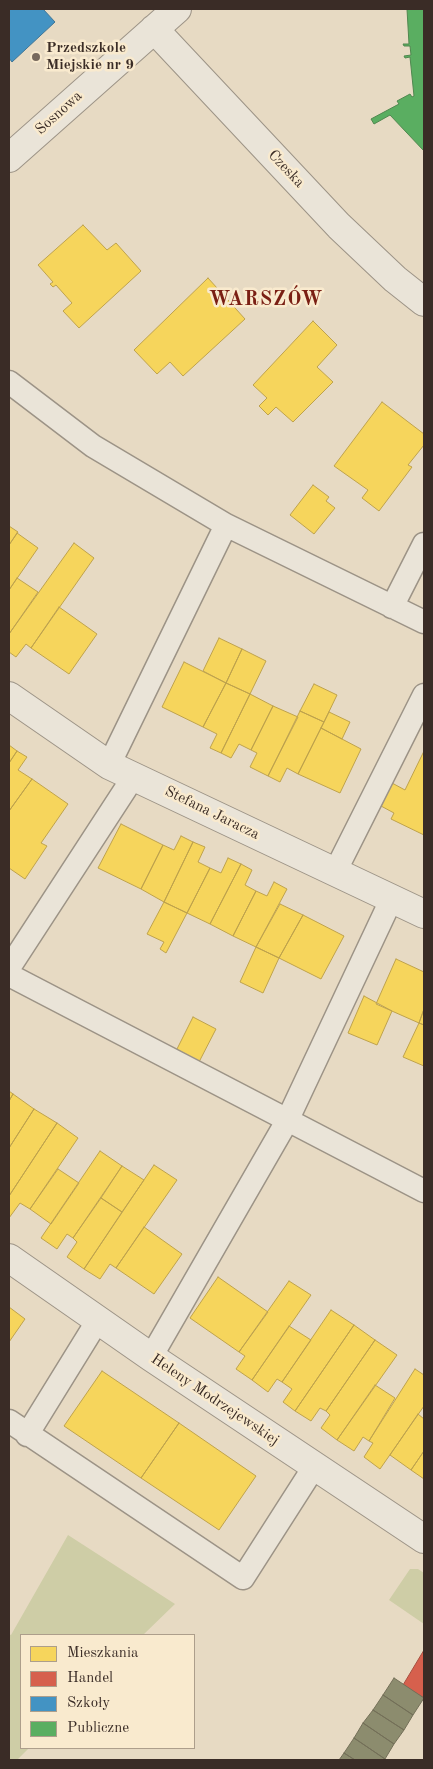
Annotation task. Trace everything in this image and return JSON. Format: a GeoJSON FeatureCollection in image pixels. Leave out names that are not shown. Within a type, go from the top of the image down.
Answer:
{"type":"FeatureCollection","features":[{"type":"Feature","properties":{"kind":"street","name":"Sosnowa"},"geometry":{"type":"LineString","coordinates":[[9,158],[177,9]]}},
{"type":"Feature","properties":{"kind":"street","name":"Czeska"},"geometry":{"type":"LineString","coordinates":[[154,29],[339,226],[395,279],[424,302]]}},
{"type":"Feature","properties":{"kind":"street","name":"Stefana Jaracza"},"geometry":{"type":"LineString","coordinates":[[9,696],[109,765],[424,914]]}},
{"type":"Feature","properties":{"kind":"street","name":"Heleny Modrzejewskiej"},"geometry":{"type":"LineString","coordinates":[[9,1258],[151,1357],[424,1539]]}},
{"type":"Feature","properties":{"kind":"lane"},"geometry":{"type":"LineString","coordinates":[[9,382],[93,446],[226,525],[424,622]]}},
{"type":"Feature","properties":{"kind":"lane"},"geometry":{"type":"LineString","coordinates":[[109,765],[226,525]]}},
{"type":"Feature","properties":{"kind":"lane"},"geometry":{"type":"LineString","coordinates":[[392,607],[424,544]]}},
{"type":"Feature","properties":{"kind":"lane"},"geometry":{"type":"LineString","coordinates":[[334,872],[424,695]]}},
{"type":"Feature","properties":{"kind":"lane"},"geometry":{"type":"LineString","coordinates":[[9,968],[134,776]]}},
{"type":"Feature","properties":{"kind":"lane"},"geometry":{"type":"LineString","coordinates":[[151,1357],[287,1121],[391,900]]}},
{"type":"Feature","properties":{"kind":"lane"},"geometry":{"type":"LineString","coordinates":[[9,975],[424,1191]]}},
{"type":"Feature","properties":{"kind":"lane"},"geometry":{"type":"LineString","coordinates":[[27,1434],[98,1320]]}},
{"type":"Feature","properties":{"kind":"lane"},"geometry":{"type":"LineString","coordinates":[[9,1421],[243,1578],[314,1466]]}},
{"type":"Feature","properties":{"kind":"green space"},"geometry":{"type":"Polygon","coordinates":[[[68,1535],[175,1604],[144,1634],[20,1634],[20,1749],[28,1749],[17,1760],[9,1760],[9,1634],[11,1635],[68,1535]]]}},
{"type":"Feature","properties":{"kind":"green space"},"geometry":{"type":"Polygon","coordinates":[[[410,1569],[418,1569],[424,1573],[424,1624],[389,1600],[410,1569]]]}},
{"type":"Feature","properties":{"kind":"building: Mieszkania"},"geometry":{"type":"Polygon","coordinates":[[[83,225],[107,250],[116,243],[141,271],[79,328],[63,311],[72,303],[56,285],[53,287],[50,284],[53,282],[38,265],[83,225]]]}},
{"type":"Feature","properties":{"kind":"building: Mieszkania"},"geometry":{"type":"Polygon","coordinates":[[[208,278],[245,319],[183,376],[170,362],[157,374],[134,350],[208,278]]]}},
{"type":"Feature","properties":{"kind":"building: Mieszkania"},"geometry":{"type":"Polygon","coordinates":[[[313,321],[337,345],[317,367],[333,382],[293,422],[276,407],[268,415],[259,406],[267,398],[253,385],[313,321]]]}},
{"type":"Feature","properties":{"kind":"building: Mieszkania"},"geometry":{"type":"Polygon","coordinates":[[[382,402],[424,434],[424,445],[408,465],[412,467],[379,511],[362,498],[368,490],[334,466],[382,402]]]}},
{"type":"Feature","properties":{"kind":"building: Mieszkania"},"geometry":{"type":"Polygon","coordinates":[[[313,485],[329,497],[326,501],[335,508],[314,534],[290,515],[313,485]]]}},
{"type":"Feature","properties":{"kind":"building: Mieszkania"},"geometry":{"type":"Polygon","coordinates":[[[9,526],[18,532],[9,545],[9,526]]]}},
{"type":"Feature","properties":{"kind":"building: Mieszkania"},"geometry":{"type":"Polygon","coordinates":[[[17,533],[38,548],[9,590],[9,545],[17,533]]]}},
{"type":"Feature","properties":{"kind":"building: Mieszkania"},"geometry":{"type":"Polygon","coordinates":[[[74,543],[94,558],[31,648],[26,644],[16,657],[9,652],[9,634],[74,543]]]}},
{"type":"Feature","properties":{"kind":"building: Mieszkania"},"geometry":{"type":"Polygon","coordinates":[[[17,578],[38,592],[9,634],[9,590],[17,578]]]}},
{"type":"Feature","properties":{"kind":"building: Mieszkania"},"geometry":{"type":"Polygon","coordinates":[[[59,607],[97,634],[69,674],[31,648],[59,607]]]}},
{"type":"Feature","properties":{"kind":"building: Mieszkania"},"geometry":{"type":"Polygon","coordinates":[[[219,638],[242,649],[226,683],[203,671],[219,638]]]}},
{"type":"Feature","properties":{"kind":"building: Mieszkania"},"geometry":{"type":"Polygon","coordinates":[[[242,649],[266,661],[250,694],[226,683],[242,649]]]}},
{"type":"Feature","properties":{"kind":"building: Mieszkania"},"geometry":{"type":"Polygon","coordinates":[[[184,662],[226,683],[203,727],[162,707],[184,662]]]}},
{"type":"Feature","properties":{"kind":"building: Mieszkania"},"geometry":{"type":"Polygon","coordinates":[[[226,683],[250,694],[221,753],[210,748],[217,734],[203,727],[226,683]]]}},
{"type":"Feature","properties":{"kind":"building: Mieszkania"},"geometry":{"type":"Polygon","coordinates":[[[314,684],[337,695],[324,722],[300,711],[314,684]]]}},
{"type":"Feature","properties":{"kind":"building: Mieszkania"},"geometry":{"type":"Polygon","coordinates":[[[250,694],[273,706],[251,750],[239,744],[231,758],[221,753],[250,694]]]}},
{"type":"Feature","properties":{"kind":"building: Mieszkania"},"geometry":{"type":"Polygon","coordinates":[[[273,706],[298,717],[268,776],[250,767],[257,753],[251,750],[273,706]]]}},
{"type":"Feature","properties":{"kind":"building: Mieszkania"},"geometry":{"type":"Polygon","coordinates":[[[300,711],[324,722],[298,774],[287,768],[280,782],[268,776],[300,711]]]}},
{"type":"Feature","properties":{"kind":"building: Mieszkania"},"geometry":{"type":"Polygon","coordinates":[[[329,712],[350,722],[342,739],[321,728],[329,712]]]}},
{"type":"Feature","properties":{"kind":"building: Mieszkania"},"geometry":{"type":"Polygon","coordinates":[[[321,728],[361,749],[340,793],[298,774],[321,728]]]}},
{"type":"Feature","properties":{"kind":"building: Mieszkania"},"geometry":{"type":"Polygon","coordinates":[[[9,745],[17,751],[9,763],[9,745]]]}},
{"type":"Feature","properties":{"kind":"building: Mieszkania"},"geometry":{"type":"Polygon","coordinates":[[[17,751],[27,757],[18,770],[32,779],[9,811],[9,763],[17,751]]]}},
{"type":"Feature","properties":{"kind":"building: Mieszkania"},"geometry":{"type":"Polygon","coordinates":[[[424,751],[424,835],[391,819],[394,813],[381,806],[392,783],[405,790],[424,751]]]}},
{"type":"Feature","properties":{"kind":"building: Mieszkania"},"geometry":{"type":"Polygon","coordinates":[[[32,779],[68,804],[41,843],[47,846],[25,879],[9,868],[9,811],[32,779]]]}},
{"type":"Feature","properties":{"kind":"building: Mieszkania"},"geometry":{"type":"Polygon","coordinates":[[[121,824],[163,845],[141,889],[98,868],[121,824]]]}},
{"type":"Feature","properties":{"kind":"building: Mieszkania"},"geometry":{"type":"Polygon","coordinates":[[[181,836],[193,842],[164,902],[141,889],[163,845],[174,850],[181,836]]]}},
{"type":"Feature","properties":{"kind":"building: Mieszkania"},"geometry":{"type":"Polygon","coordinates":[[[193,842],[205,847],[198,862],[210,868],[187,913],[164,902],[193,842]]]}},
{"type":"Feature","properties":{"kind":"building: Mieszkania"},"geometry":{"type":"Polygon","coordinates":[[[228,858],[241,864],[210,924],[187,913],[210,868],[221,873],[228,858]]]}},
{"type":"Feature","properties":{"kind":"building: Mieszkania"},"geometry":{"type":"Polygon","coordinates":[[[241,864],[252,870],[245,885],[256,891],[233,936],[210,924],[241,864]]]}},
{"type":"Feature","properties":{"kind":"building: Mieszkania"},"geometry":{"type":"Polygon","coordinates":[[[274,882],[287,889],[256,947],[233,936],[256,891],[267,896],[274,882]]]}},
{"type":"Feature","properties":{"kind":"building: Mieszkania"},"geometry":{"type":"Polygon","coordinates":[[[164,902],[187,913],[166,953],[160,949],[164,942],[147,934],[164,902]]]}},
{"type":"Feature","properties":{"kind":"building: Mieszkania"},"geometry":{"type":"Polygon","coordinates":[[[280,904],[303,915],[279,958],[256,947],[280,904]]]}},
{"type":"Feature","properties":{"kind":"building: Mieszkania"},"geometry":{"type":"Polygon","coordinates":[[[303,915],[344,936],[321,979],[279,958],[303,915]]]}},
{"type":"Feature","properties":{"kind":"building: Mieszkania"},"geometry":{"type":"Polygon","coordinates":[[[256,947],[279,958],[263,993],[240,982],[256,947]]]}},
{"type":"Feature","properties":{"kind":"building: Mieszkania"},"geometry":{"type":"Polygon","coordinates":[[[396,959],[424,972],[424,1009],[419,1023],[376,1004],[396,959]]]}},
{"type":"Feature","properties":{"kind":"building: Mieszkania"},"geometry":{"type":"Polygon","coordinates":[[[364,996],[392,1011],[377,1045],[348,1033],[364,996]]]}},
{"type":"Feature","properties":{"kind":"building: Mieszkania"},"geometry":{"type":"Polygon","coordinates":[[[424,1009],[424,1025],[419,1023],[424,1009]]]}},
{"type":"Feature","properties":{"kind":"building: Mieszkania"},"geometry":{"type":"Polygon","coordinates":[[[193,1017],[216,1029],[199,1062],[176,1051],[193,1017]]]}},
{"type":"Feature","properties":{"kind":"building: Mieszkania"},"geometry":{"type":"Polygon","coordinates":[[[419,1023],[424,1025],[424,1066],[403,1057],[419,1023]]]}},
{"type":"Feature","properties":{"kind":"building: Mieszkania"},"geometry":{"type":"Polygon","coordinates":[[[9,1091],[13,1094],[9,1101],[9,1091]]]}},
{"type":"Feature","properties":{"kind":"building: Mieszkania"},"geometry":{"type":"Polygon","coordinates":[[[13,1094],[34,1109],[9,1148],[9,1101],[13,1094]]]}},
{"type":"Feature","properties":{"kind":"building: Mieszkania"},"geometry":{"type":"Polygon","coordinates":[[[34,1109],[57,1123],[9,1196],[9,1148],[34,1109]]]}},
{"type":"Feature","properties":{"kind":"building: Mieszkania"},"geometry":{"type":"Polygon","coordinates":[[[57,1123],[78,1138],[30,1209],[20,1203],[9,1218],[9,1196],[57,1123]]]}},
{"type":"Feature","properties":{"kind":"building: Mieszkania"},"geometry":{"type":"Polygon","coordinates":[[[100,1151],[122,1166],[73,1238],[67,1234],[57,1249],[41,1238],[100,1151]]]}},
{"type":"Feature","properties":{"kind":"building: Mieszkania"},"geometry":{"type":"Polygon","coordinates":[[[154,1165],[177,1180],[116,1268],[110,1264],[100,1279],[84,1269],[154,1165]]]}},
{"type":"Feature","properties":{"kind":"building: Mieszkania"},"geometry":{"type":"Polygon","coordinates":[[[122,1166],[144,1180],[122,1212],[101,1198],[122,1166]]]}},
{"type":"Feature","properties":{"kind":"building: Mieszkania"},"geometry":{"type":"Polygon","coordinates":[[[58,1169],[79,1183],[51,1224],[30,1209],[58,1169]]]}},
{"type":"Feature","properties":{"kind":"building: Mieszkania"},"geometry":{"type":"Polygon","coordinates":[[[101,1198],[122,1212],[84,1269],[67,1257],[77,1242],[73,1238],[101,1198]]]}},
{"type":"Feature","properties":{"kind":"building: Mieszkania"},"geometry":{"type":"Polygon","coordinates":[[[144,1227],[182,1254],[154,1294],[116,1268],[144,1227]]]}},
{"type":"Feature","properties":{"kind":"building: Mieszkania"},"geometry":{"type":"Polygon","coordinates":[[[218,1277],[268,1312],[239,1352],[190,1318],[218,1277]]]}},
{"type":"Feature","properties":{"kind":"building: Mieszkania"},"geometry":{"type":"Polygon","coordinates":[[[289,1281],[311,1295],[252,1380],[236,1369],[245,1356],[239,1352],[289,1281]]]}},
{"type":"Feature","properties":{"kind":"building: Mieszkania"},"geometry":{"type":"Polygon","coordinates":[[[9,1307],[25,1319],[9,1342],[9,1307]]]}},
{"type":"Feature","properties":{"kind":"building: Mieszkania"},"geometry":{"type":"Polygon","coordinates":[[[331,1310],[354,1325],[295,1411],[283,1402],[292,1389],[282,1382],[331,1310]]]}},
{"type":"Feature","properties":{"kind":"building: Mieszkania"},"geometry":{"type":"Polygon","coordinates":[[[354,1325],[375,1340],[326,1411],[320,1408],[311,1421],[295,1411],[354,1325]]]}},
{"type":"Feature","properties":{"kind":"building: Mieszkania"},"geometry":{"type":"Polygon","coordinates":[[[289,1326],[311,1340],[282,1382],[277,1379],[268,1392],[252,1380],[289,1326]]]}},
{"type":"Feature","properties":{"kind":"building: Mieszkania"},"geometry":{"type":"Polygon","coordinates":[[[375,1340],[397,1355],[337,1440],[321,1428],[330,1415],[326,1411],[375,1340]]]}},
{"type":"Feature","properties":{"kind":"building: Mieszkania"},"geometry":{"type":"Polygon","coordinates":[[[415,1369],[424,1375],[424,1406],[380,1469],[364,1457],[373,1443],[369,1441],[415,1369]]]}},
{"type":"Feature","properties":{"kind":"building: Mieszkania"},"geometry":{"type":"Polygon","coordinates":[[[102,1371],[179,1423],[141,1478],[64,1426],[102,1371]]]}},
{"type":"Feature","properties":{"kind":"building: Mieszkania"},"geometry":{"type":"Polygon","coordinates":[[[375,1385],[395,1398],[369,1441],[363,1437],[354,1451],[337,1440],[375,1385]]]}},
{"type":"Feature","properties":{"kind":"building: Mieszkania"},"geometry":{"type":"Polygon","coordinates":[[[418,1414],[424,1419],[424,1451],[411,1470],[390,1455],[418,1414]]]}},
{"type":"Feature","properties":{"kind":"building: Mieszkania"},"geometry":{"type":"Polygon","coordinates":[[[179,1423],[256,1476],[219,1530],[141,1478],[179,1423]]]}},
{"type":"Feature","properties":{"kind":"building: Mieszkania"},"geometry":{"type":"Polygon","coordinates":[[[424,1451],[424,1479],[411,1470],[424,1451]]]}},
{"type":"Feature","properties":{"kind":"building: Handel"},"geometry":{"type":"Polygon","coordinates":[[[424,1650],[424,1698],[403,1685],[424,1650]]]}},
{"type":"Feature","properties":{"kind":"building: Szkoły"},"geometry":{"type":"Polygon","coordinates":[[[9,9],[43,9],[55,22],[12,62],[9,58],[9,9]]]}},
{"type":"Feature","properties":{"kind":"building: Publiczne"},"geometry":{"type":"Polygon","coordinates":[[[407,9],[424,9],[424,151],[390,115],[374,124],[371,119],[399,104],[397,101],[410,94],[412,97],[414,96],[410,57],[405,58],[404,56],[411,55],[410,46],[404,46],[403,44],[409,44],[407,9]]]}},
{"type":"Feature","properties":{"kind":"building: Przemysł"},"geometry":{"type":"Polygon","coordinates":[[[394,1678],[424,1698],[413,1715],[383,1695],[394,1678]]]}},
{"type":"Feature","properties":{"kind":"building: Przemysł"},"geometry":{"type":"Polygon","coordinates":[[[383,1695],[413,1715],[404,1730],[373,1710],[383,1695]]]}},
{"type":"Feature","properties":{"kind":"building: Przemysł"},"geometry":{"type":"Polygon","coordinates":[[[373,1710],[404,1730],[394,1744],[363,1723],[373,1710]]]}},
{"type":"Feature","properties":{"kind":"building: Przemysł"},"geometry":{"type":"Polygon","coordinates":[[[363,1723],[394,1744],[385,1759],[354,1738],[363,1723]]]}},
{"type":"Feature","properties":{"kind":"building: Przemysł"},"geometry":{"type":"Polygon","coordinates":[[[354,1738],[385,1759],[355,1760],[344,1753],[354,1738]]]}},
{"type":"Feature","properties":{"kind":"building: Przemysł"},"geometry":{"type":"Polygon","coordinates":[[[344,1753],[355,1760],[339,1760],[344,1753]]]}},
{"type":"Feature","properties":{"kind":"place","name":"Przedszkole Miejskie nr 9"},"geometry":{"type":"Point","coordinates":[36,57]}},
{"type":"Feature","properties":{"kind":"district","name":"WARSZÓW"},"geometry":{"type":"Point","coordinates":[266,300]}}]}
